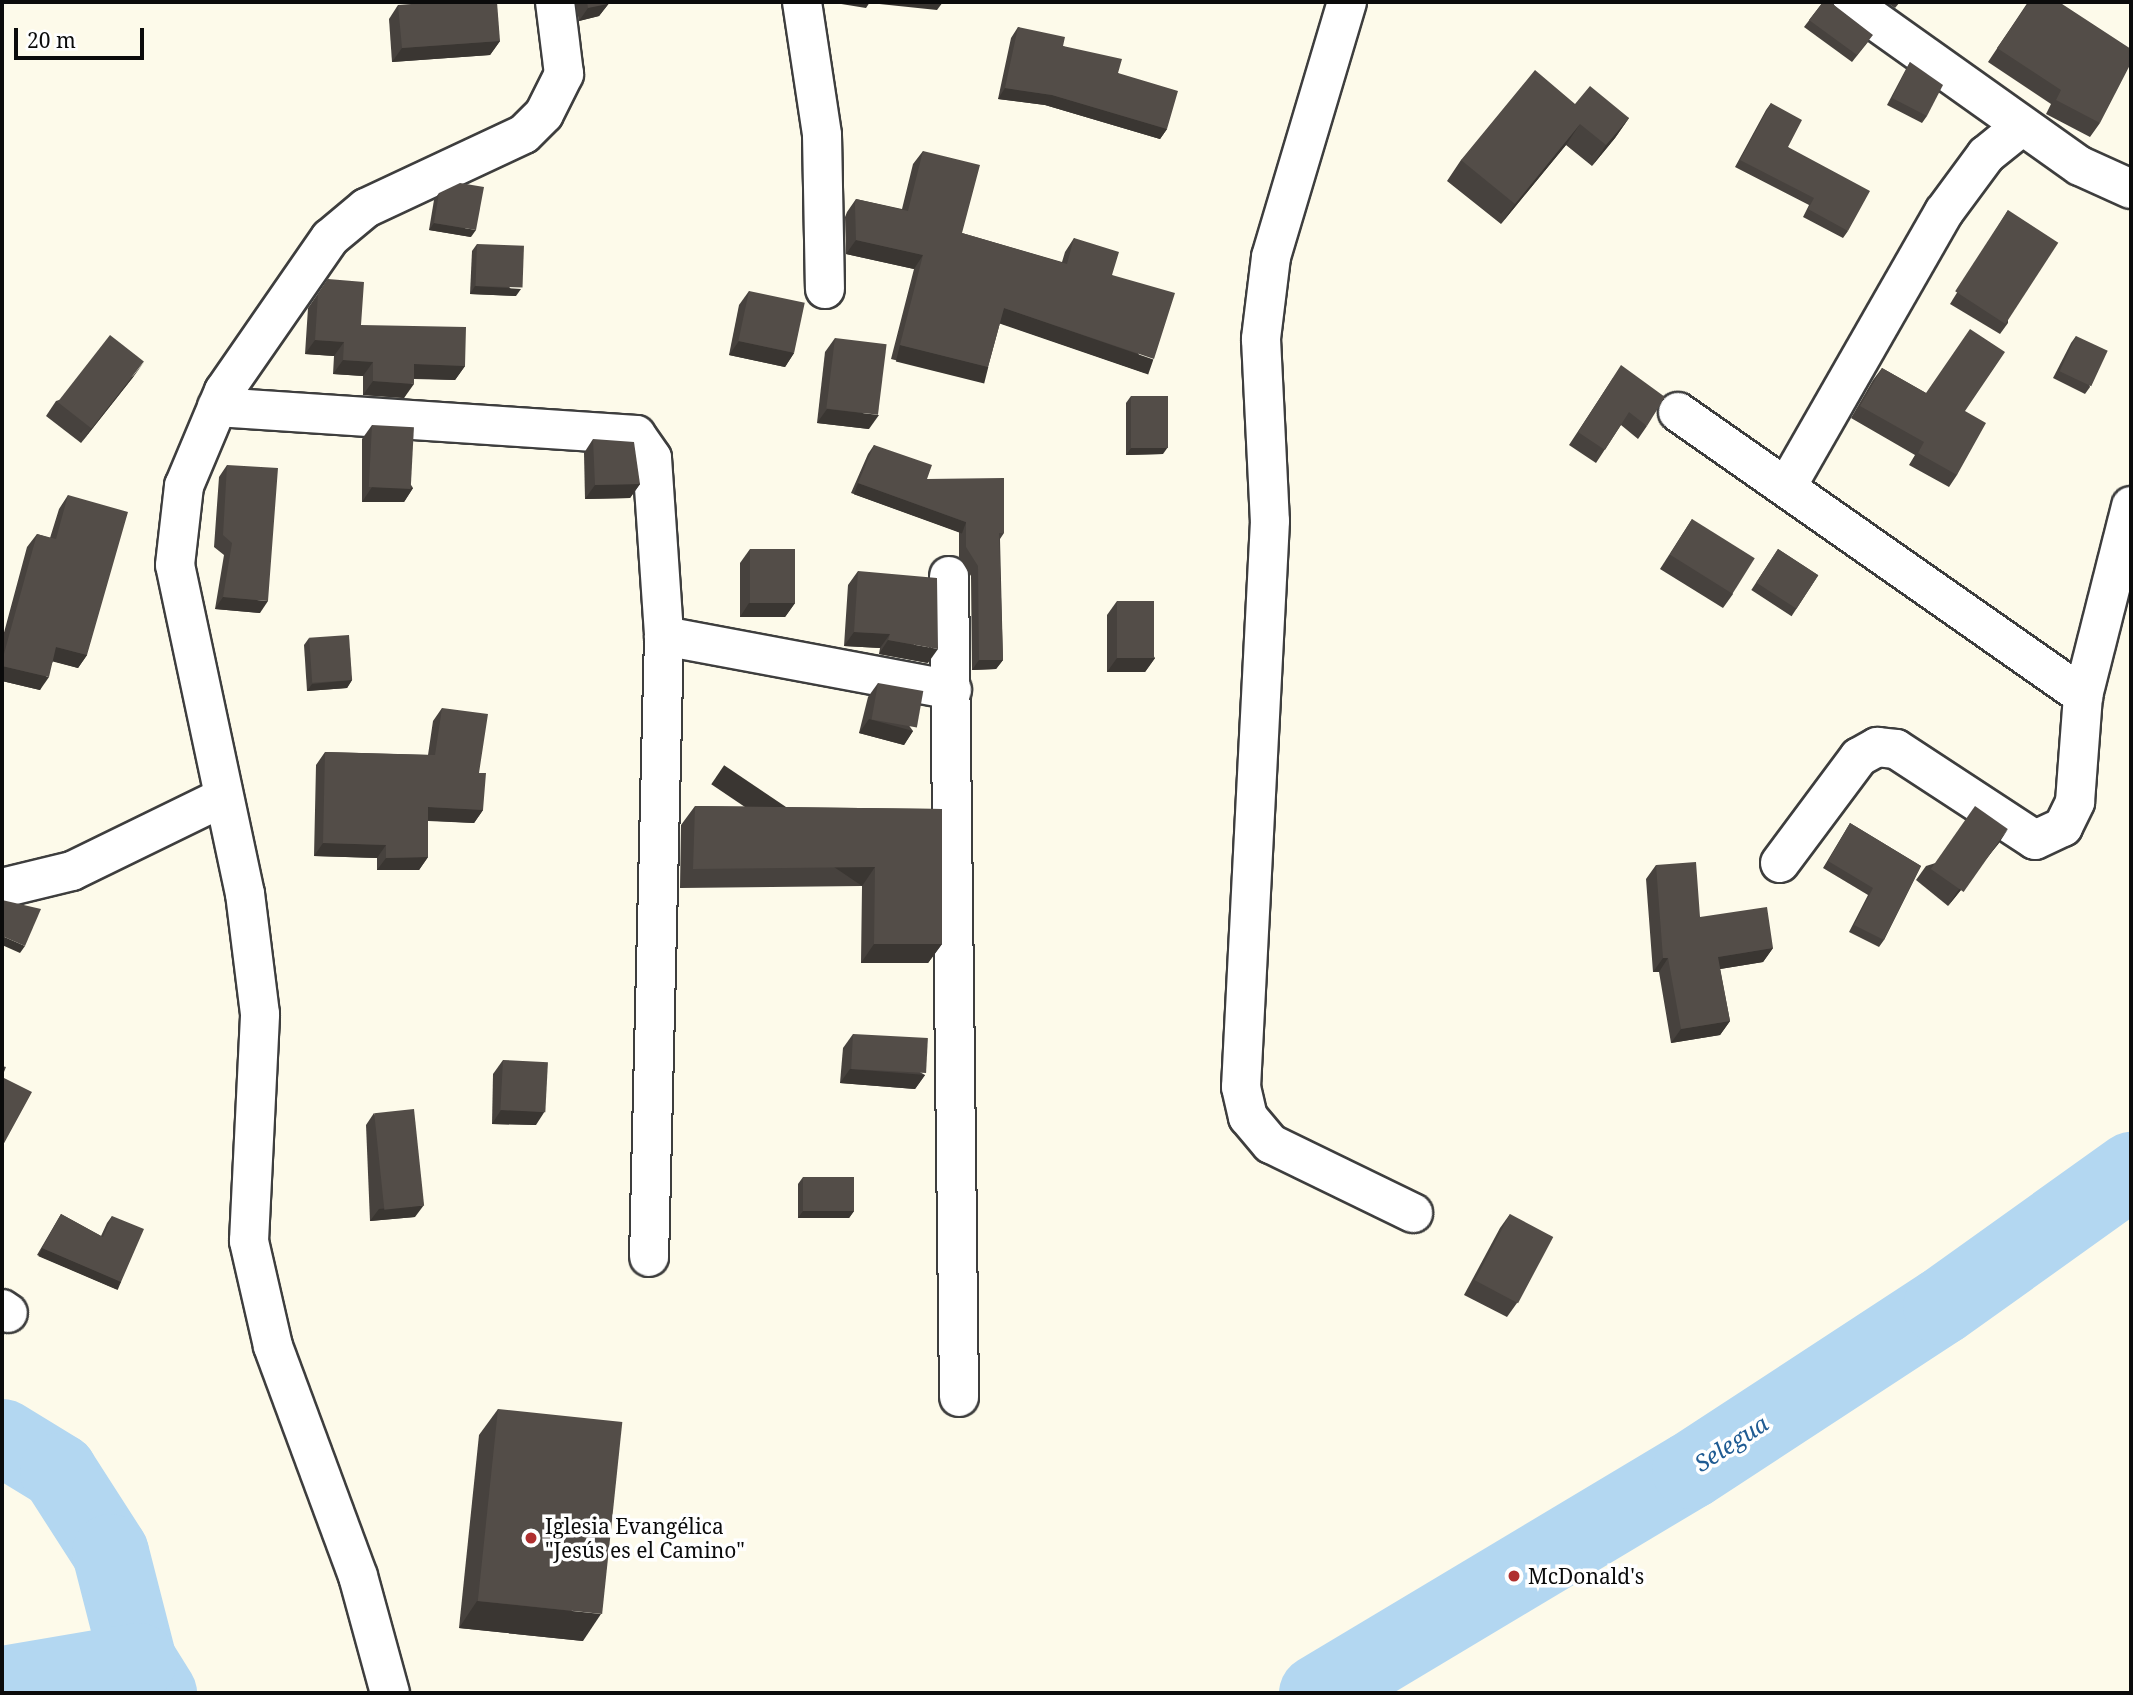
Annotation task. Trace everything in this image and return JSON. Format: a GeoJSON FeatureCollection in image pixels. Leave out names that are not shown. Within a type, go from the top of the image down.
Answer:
{"type":"FeatureCollection","features":[{"type":"Feature","properties":{"kind":"street"},"geometry":{"type":"LineString","coordinates":[[390,1693],[358,1576],[273,1346],[249,1241],[260,1014],[245,894],[222,798],[175,565],[184,486],[217,407],[330,238],[366,208],[524,134],[544,114],[564,74],[555,2]]}},
{"type":"Feature","properties":{"kind":"street"},"geometry":{"type":"LineString","coordinates":[[802,2],[822,135],[825,289]]}},
{"type":"Feature","properties":{"kind":"street"},"geometry":{"type":"LineString","coordinates":[[1347,2],[1271,257],[1261,340],[1270,521],[1241,1087],[1248,1117],[1271,1144],[1413,1213]]}},
{"type":"Feature","properties":{"kind":"street"},"geometry":{"type":"LineString","coordinates":[[1849,2],[2080,166],[2131,189]]}},
{"type":"Feature","properties":{"kind":"street"},"geometry":{"type":"LineString","coordinates":[[1787,486],[1944,212],[1986,155],[2022,126]]}},
{"type":"Feature","properties":{"kind":"street"},"geometry":{"type":"LineString","coordinates":[[217,407],[636,435],[652,458],[656,484],[664,636],[649,1256]]}},
{"type":"Feature","properties":{"kind":"street"},"geometry":{"type":"LineString","coordinates":[[1678,412],[2084,696]]}},
{"type":"Feature","properties":{"kind":"street"},"geometry":{"type":"LineString","coordinates":[[1780,863],[1858,757],[1877,747],[1896,749],[2035,841],[2051,838],[2075,802],[2084,696],[2131,506]]}},
{"type":"Feature","properties":{"kind":"street"},"geometry":{"type":"LineString","coordinates":[[949,576],[953,690],[958,1397]]}},
{"type":"Feature","properties":{"kind":"street"},"geometry":{"type":"LineString","coordinates":[[664,636],[953,690]]}},
{"type":"Feature","properties":{"kind":"street"},"geometry":{"type":"LineString","coordinates":[[2,888],[72,870],[222,798]]}},
{"type":"Feature","properties":{"kind":"building"},"geometry":{"type":"Polygon","coordinates":[[[497,2],[500,41],[402,48],[398,5],[497,2]]]}},
{"type":"Feature","properties":{"kind":"building"},"geometry":{"type":"Polygon","coordinates":[[[587,2],[607,2],[608,4],[588,8],[587,2]]]}},
{"type":"Feature","properties":{"kind":"building"},"geometry":{"type":"Polygon","coordinates":[[[1823,2],[1834,2],[1834,5],[1873,35],[1857,55],[1809,20],[1823,2]]]}},
{"type":"Feature","properties":{"kind":"building"},"geometry":{"type":"Polygon","coordinates":[[[2029,2],[2059,2],[2131,49],[2131,63],[2100,123],[2056,100],[2061,90],[1997,48],[2029,2]]]}},
{"type":"Feature","properties":{"kind":"building"},"geometry":{"type":"Polygon","coordinates":[[[1018,27],[1065,37],[1063,46],[1122,59],[1118,73],[1178,91],[1167,129],[1052,95],[1005,88],[1018,27]]]}},
{"type":"Feature","properties":{"kind":"building"},"geometry":{"type":"Polygon","coordinates":[[[1910,62],[1943,85],[1927,116],[1892,98],[1910,62]]]}},
{"type":"Feature","properties":{"kind":"building"},"geometry":{"type":"Polygon","coordinates":[[[1535,70],[1575,104],[1590,86],[1629,118],[1606,145],[1580,124],[1515,204],[1461,160],[1535,70]]]}},
{"type":"Feature","properties":{"kind":"building"},"geometry":{"type":"Polygon","coordinates":[[[1771,103],[1802,120],[1788,147],[1870,191],[1848,231],[1808,209],[1814,198],[1740,160],[1771,103]]]}},
{"type":"Feature","properties":{"kind":"building"},"geometry":{"type":"Polygon","coordinates":[[[923,151],[980,165],[962,233],[1067,264],[1074,238],[1119,252],[1112,275],[1175,293],[1154,359],[1004,308],[988,367],[900,345],[923,255],[856,240],[855,204],[856,199],[908,211],[923,151]]]}},
{"type":"Feature","properties":{"kind":"building"},"geometry":{"type":"Polygon","coordinates":[[[460,183],[484,187],[476,230],[434,223],[439,193],[460,183]]]}},
{"type":"Feature","properties":{"kind":"building"},"geometry":{"type":"Polygon","coordinates":[[[2008,210],[2058,243],[2005,324],[1955,291],[2008,210]]]}},
{"type":"Feature","properties":{"kind":"building"},"geometry":{"type":"Polygon","coordinates":[[[477,244],[524,246],[523,288],[476,286],[477,244]]]}},
{"type":"Feature","properties":{"kind":"building"},"geometry":{"type":"Polygon","coordinates":[[[328,279],[364,282],[361,325],[466,327],[465,366],[414,364],[414,384],[373,381],[373,362],[343,360],[344,342],[315,340],[318,294],[328,279]]]}},
{"type":"Feature","properties":{"kind":"building"},"geometry":{"type":"Polygon","coordinates":[[[749,291],[805,303],[794,353],[738,341],[749,291]]]}},
{"type":"Feature","properties":{"kind":"building"},"geometry":{"type":"Polygon","coordinates":[[[1970,329],[2005,352],[1965,411],[1986,423],[1957,475],[1918,453],[1924,442],[1860,406],[1882,368],[1926,393],[1970,329]]]}},
{"type":"Feature","properties":{"kind":"building"},"geometry":{"type":"Polygon","coordinates":[[[110,335],[144,361],[92,428],[58,402],[110,335]]]}},
{"type":"Feature","properties":{"kind":"building"},"geometry":{"type":"Polygon","coordinates":[[[2076,336],[2108,351],[2091,386],[2060,371],[2076,336]]]}},
{"type":"Feature","properties":{"kind":"building"},"geometry":{"type":"Polygon","coordinates":[[[835,338],[887,344],[878,415],[826,408],[835,338]]]}},
{"type":"Feature","properties":{"kind":"building"},"geometry":{"type":"Polygon","coordinates":[[[1621,365],[1665,397],[1647,426],[1629,412],[1605,450],[1578,432],[1621,365]]]}},
{"type":"Feature","properties":{"kind":"building"},"geometry":{"type":"Polygon","coordinates":[[[1131,396],[1168,396],[1168,448],[1131,448],[1131,396]]]}},
{"type":"Feature","properties":{"kind":"building"},"geometry":{"type":"Polygon","coordinates":[[[372,425],[414,427],[411,489],[369,487],[372,425]]]}},
{"type":"Feature","properties":{"kind":"building"},"geometry":{"type":"Polygon","coordinates":[[[593,439],[634,442],[640,484],[595,485],[593,439]]]}},
{"type":"Feature","properties":{"kind":"building"},"geometry":{"type":"Polygon","coordinates":[[[874,445],[932,465],[927,479],[1004,478],[1004,533],[999,533],[1003,660],[979,660],[978,566],[966,547],[966,522],[858,483],[874,445]]]}},
{"type":"Feature","properties":{"kind":"building"},"geometry":{"type":"Polygon","coordinates":[[[227,465],[278,468],[268,601],[223,597],[232,543],[223,535],[227,465]]]}},
{"type":"Feature","properties":{"kind":"building"},"geometry":{"type":"Polygon","coordinates":[[[68,495],[128,512],[87,655],[56,647],[49,677],[2,666],[37,534],[56,539],[68,495]]]}},
{"type":"Feature","properties":{"kind":"building"},"geometry":{"type":"Polygon","coordinates":[[[1692,519],[1755,558],[1732,594],[1670,555],[1692,519]]]}},
{"type":"Feature","properties":{"kind":"building"},"geometry":{"type":"Polygon","coordinates":[[[750,549],[795,549],[795,603],[750,603],[750,549]]]}},
{"type":"Feature","properties":{"kind":"building"},"geometry":{"type":"Polygon","coordinates":[[[1778,549],[1818,575],[1796,609],[1756,583],[1778,549]]]}},
{"type":"Feature","properties":{"kind":"building"},"geometry":{"type":"Polygon","coordinates":[[[858,571],[937,578],[938,649],[888,640],[890,634],[854,632],[858,571]]]}},
{"type":"Feature","properties":{"kind":"building"},"geometry":{"type":"Polygon","coordinates":[[[1117,601],[1154,601],[1154,658],[1117,658],[1117,601]]]}},
{"type":"Feature","properties":{"kind":"building"},"geometry":{"type":"Polygon","coordinates":[[[349,635],[352,680],[312,683],[309,638],[349,635]]]}},
{"type":"Feature","properties":{"kind":"building"},"geometry":{"type":"Polygon","coordinates":[[[878,683],[923,691],[917,727],[872,719],[878,683]]]}},
{"type":"Feature","properties":{"kind":"building"},"geometry":{"type":"Polygon","coordinates":[[[442,708],[488,714],[479,773],[486,773],[483,810],[428,807],[428,857],[386,858],[386,845],[323,843],[325,752],[435,755],[442,708]]]}},
{"type":"Feature","properties":{"kind":"building"},"geometry":{"type":"Polygon","coordinates":[[[695,806],[942,809],[942,944],[874,944],[875,867],[693,869],[695,806]]]}},
{"type":"Feature","properties":{"kind":"building"},"geometry":{"type":"Polygon","coordinates":[[[1975,806],[2008,829],[1964,892],[1931,869],[1975,806]]]}},
{"type":"Feature","properties":{"kind":"building"},"geometry":{"type":"Polygon","coordinates":[[[1850,823],[1921,866],[1884,940],[1854,925],[1873,888],[1828,861],[1850,823]]]}},
{"type":"Feature","properties":{"kind":"building"},"geometry":{"type":"Polygon","coordinates":[[[1696,862],[1700,917],[1767,907],[1773,948],[1718,957],[1730,1021],[1681,1029],[1668,958],[1663,958],[1656,865],[1696,862]]]}},
{"type":"Feature","properties":{"kind":"building"},"geometry":{"type":"Polygon","coordinates":[[[2,900],[41,909],[25,946],[2,936],[2,900]]]}},
{"type":"Feature","properties":{"kind":"building"},"geometry":{"type":"Polygon","coordinates":[[[853,1034],[928,1038],[926,1073],[851,1069],[853,1034]]]}},
{"type":"Feature","properties":{"kind":"building"},"geometry":{"type":"Polygon","coordinates":[[[503,1060],[548,1062],[545,1112],[500,1110],[503,1060]]]}},
{"type":"Feature","properties":{"kind":"building"},"geometry":{"type":"Polygon","coordinates":[[[2,1077],[32,1092],[2,1147],[2,1077]]]}},
{"type":"Feature","properties":{"kind":"building"},"geometry":{"type":"Polygon","coordinates":[[[414,1109],[424,1205],[384,1210],[374,1113],[414,1109]]]}},
{"type":"Feature","properties":{"kind":"building"},"geometry":{"type":"Polygon","coordinates":[[[803,1177],[854,1177],[854,1211],[803,1211],[803,1177]]]}},
{"type":"Feature","properties":{"kind":"building"},"geometry":{"type":"Polygon","coordinates":[[[61,1214],[103,1237],[112,1216],[144,1229],[121,1282],[42,1248],[61,1214]]]}},
{"type":"Feature","properties":{"kind":"building"},"geometry":{"type":"Polygon","coordinates":[[[1510,1214],[1553,1237],[1518,1303],[1475,1280],[1510,1214]]]}},
{"type":"Feature","properties":{"kind":"building","name":"Iglesia Evangélica \"Jesús es el Camino\""},"geometry":{"type":"Polygon","coordinates":[[[498,1409],[622,1422],[602,1614],[478,1601],[498,1409]]]}},
{"type":"Feature","properties":{"kind":"waterway","name":"Selegua"},"geometry":{"type":"LineString","coordinates":[[1317,1693],[1690,1470],[1941,1306],[2131,1170]]}},
{"type":"Feature","properties":{"kind":"waterway"},"geometry":{"type":"LineString","coordinates":[[2,1437],[58,1471],[110,1552],[138,1661],[158,1693]]}},
{"type":"Feature","properties":{"kind":"waterway"},"geometry":{"type":"LineString","coordinates":[[2,1684],[138,1661]]}},
{"type":"Feature","properties":{"kind":"place","name":"Iglesia Evangélica \"Jesús es el Camino\""},"geometry":{"type":"Point","coordinates":[531,1538]}},
{"type":"Feature","properties":{"kind":"place","name":"McDonald's"},"geometry":{"type":"Point","coordinates":[1514,1576]}}]}
